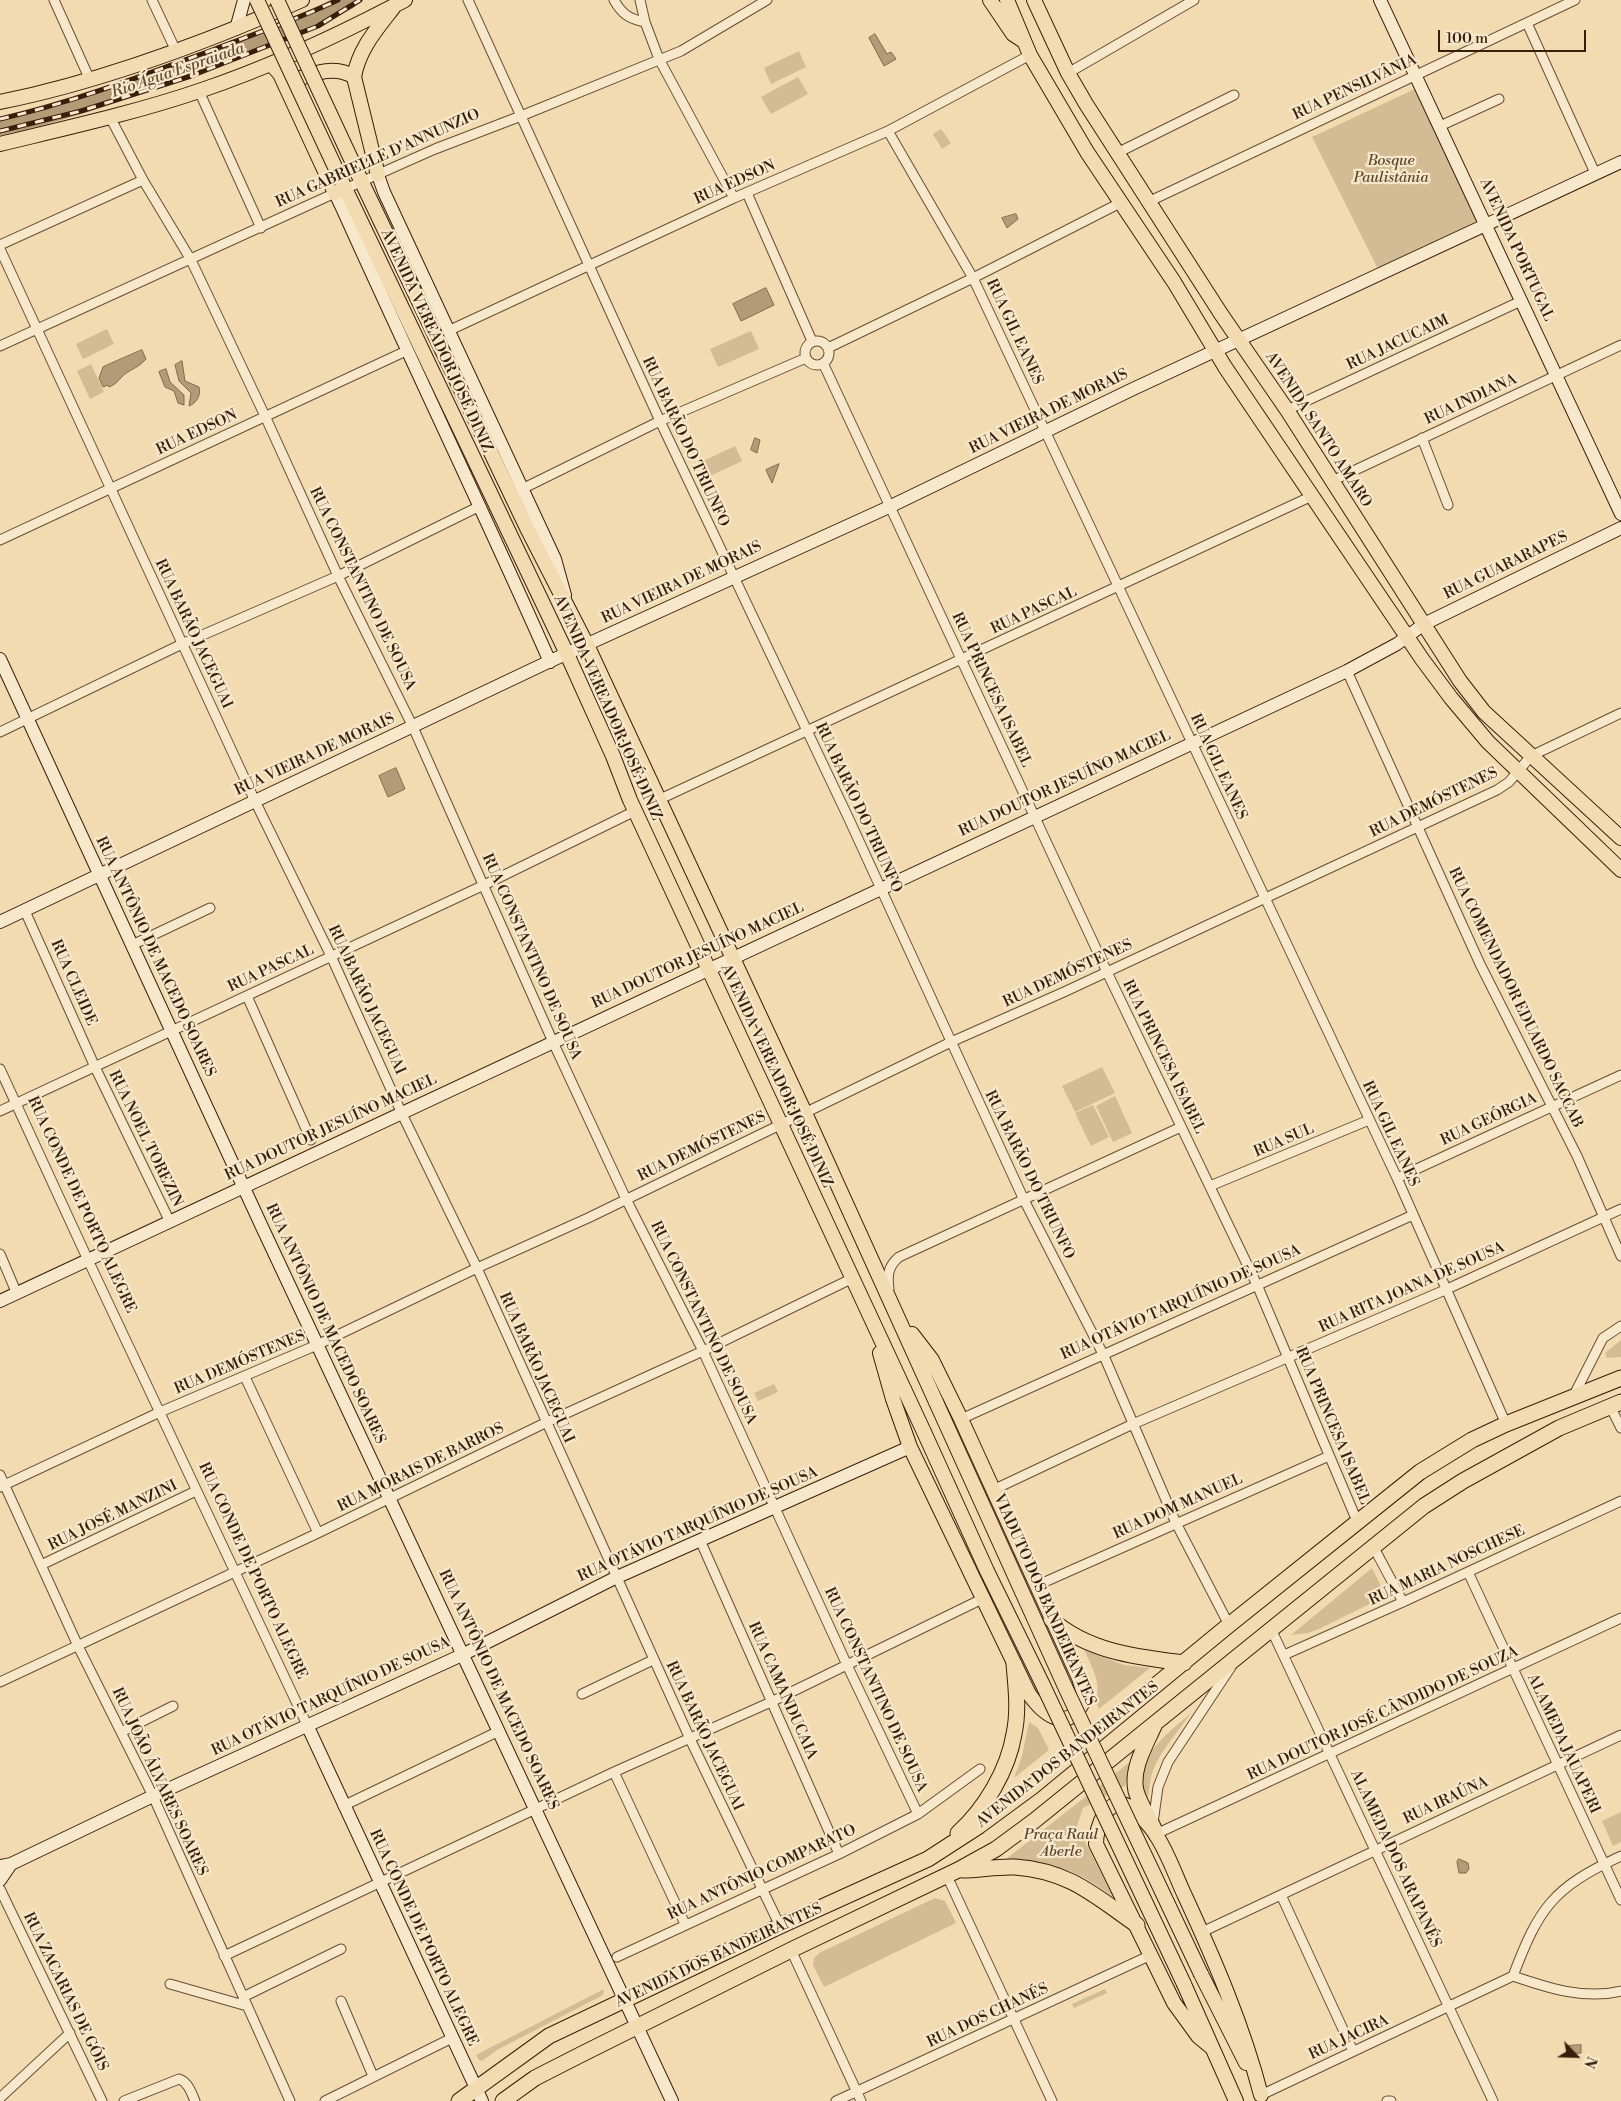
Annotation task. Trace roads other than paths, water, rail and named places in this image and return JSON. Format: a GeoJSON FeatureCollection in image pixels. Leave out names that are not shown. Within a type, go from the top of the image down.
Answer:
{"type":"FeatureCollection","features":[{"type":"Feature","properties":{"kind":"highway","name":"AVENIDA DOS BANDEIRANTES"},"geometry":{"type":"LineString","coordinates":[[459,2101],[479,2094],[549,2036],[780,1926],[928,1859],[979,1826],[1032,1787],[1357,1521],[1446,1455],[1506,1424],[1574,1395],[1621,1378]]}},
{"type":"Feature","properties":{"kind":"highway","name":"AVENIDA DOS BANDEIRANTES"},"geometry":{"type":"LineString","coordinates":[[503,2101],[535,2078],[791,1950],[952,1873],[996,1849],[1034,1821],[1424,1506],[1463,1481],[1559,1428],[1618,1408]]}},
{"type":"Feature","properties":{"kind":"highway"},"geometry":{"type":"LineString","coordinates":[[1051,1619],[1067,1632],[1098,1646],[1137,1656],[1184,1663]]}},
{"type":"Feature","properties":{"kind":"highway"},"geometry":{"type":"LineString","coordinates":[[928,1859],[966,1826],[986,1801],[1000,1773],[1014,1734],[1017,1697],[1014,1664]]}},
{"type":"Feature","properties":{"kind":"highway"},"geometry":{"type":"LineString","coordinates":[[1155,1723],[1139,1759],[1135,1784],[1136,1792],[1155,1830]]}},
{"type":"Feature","properties":{"kind":"highway"},"geometry":{"type":"LineString","coordinates":[[952,1873],[1013,1867],[1048,1872],[1084,1887],[1137,1926]]}},
{"type":"Feature","properties":{"kind":"main road","name":"AVENIDA VEREADOR JOSÉ DINIZ"},"geometry":{"type":"LineString","coordinates":[[248,0],[567,654],[635,810],[708,969],[853,1278],[987,1571],[1184,1984],[1210,2046]]}},
{"type":"Feature","properties":{"kind":"main road","name":"AVENIDA VEREADOR JOSÉ DINIZ"},"geometry":{"type":"LineString","coordinates":[[277,0],[526,528],[587,646],[805,1112],[936,1402]]}},
{"type":"Feature","properties":{"kind":"main road"},"geometry":{"type":"LineString","coordinates":[[0,102],[90,80],[176,51],[236,29],[302,0]]}},
{"type":"Feature","properties":{"kind":"main road"},"geometry":{"type":"LineString","coordinates":[[990,0],[1013,34],[1025,42]]}},
{"type":"Feature","properties":{"kind":"main road"},"geometry":{"type":"LineString","coordinates":[[1007,0],[1025,42],[1087,152],[1174,282],[1215,351],[1412,645],[1451,698],[1488,742],[1621,870]]}},
{"type":"Feature","properties":{"kind":"main road","name":"AVENIDA SANTO AMARO"},"geometry":{"type":"LineString","coordinates":[[1039,1],[1047,27],[1068,74],[1148,202],[1286,410],[1460,681],[1484,712],[1621,838]]}},
{"type":"Feature","properties":{"kind":"main road"},"geometry":{"type":"LineString","coordinates":[[0,144],[110,117],[199,91],[271,64],[401,2]]}},
{"type":"Feature","properties":{"kind":"main road"},"geometry":{"type":"LineString","coordinates":[[378,175],[354,77],[356,64],[367,42],[401,2]]}},
{"type":"Feature","properties":{"kind":"main road"},"geometry":{"type":"LineString","coordinates":[[271,64],[280,74],[341,188]]}},
{"type":"Feature","properties":{"kind":"main road"},"geometry":{"type":"LineString","coordinates":[[288,90],[292,81],[322,72],[334,70],[354,77]]}},
{"type":"Feature","properties":{"kind":"main road"},"geometry":{"type":"LineString","coordinates":[[879,1338],[882,1362],[910,1447],[1014,1664],[1037,1706],[1047,1715],[1061,1720],[1068,1718],[1077,1712],[1085,1697],[1084,1692],[1038,1585],[932,1360],[896,1314]]}},
{"type":"Feature","properties":{"kind":"main road","name":"VIADUTO DOS BANDEIRANTES"},"geometry":{"type":"LineString","coordinates":[[936,1402],[1067,1691],[1201,1974],[1263,2098]]}},
{"type":"Feature","properties":{"kind":"main road"},"geometry":{"type":"LineString","coordinates":[[1236,2101],[1210,2046],[1198,2036],[1174,2003],[1096,1844],[1098,1828],[1104,1813],[1114,1806],[1121,1805],[1132,1809],[1155,1830],[1202,1932],[1246,2042],[1263,2098]]}},
{"type":"Feature","properties":{"kind":"street"},"geometry":{"type":"LineString","coordinates":[[54,0],[90,80]]}},
{"type":"Feature","properties":{"kind":"street"},"geometry":{"type":"LineString","coordinates":[[152,0],[176,51]]}},
{"type":"Feature","properties":{"kind":"street","name":"AVENIDA VEREADOR JOSÉ DINIZ"},"geometry":{"type":"LineString","coordinates":[[236,29],[248,0]]}},
{"type":"Feature","properties":{"kind":"street","name":"RUA BARÃO DO TRIUNFO"},"geometry":{"type":"LineString","coordinates":[[468,0],[660,421],[807,731],[950,1042],[1024,1200],[1104,1356],[1176,1523],[1228,1625]]}},
{"type":"Feature","properties":{"kind":"street"},"geometry":{"type":"LineString","coordinates":[[614,0],[622,13],[628,18],[645,22]]}},
{"type":"Feature","properties":{"kind":"street"},"geometry":{"type":"LineString","coordinates":[[640,0],[645,22],[659,59],[734,198]]}},
{"type":"Feature","properties":{"kind":"street","name":"RUA GABRIELLE D'ANNUNZIO"},"geometry":{"type":"LineString","coordinates":[[0,346],[262,228],[360,178],[378,175],[435,149],[681,51],[767,0]]}},
{"type":"Feature","properties":{"kind":"street"},"geometry":{"type":"LineString","coordinates":[[1068,74],[1194,0]]}},
{"type":"Feature","properties":{"kind":"street","name":"AVENIDA PORTUGAL"},"geometry":{"type":"LineString","coordinates":[[1380,0],[1621,514]]}},
{"type":"Feature","properties":{"kind":"street","name":"RUA PENSILVÂNIA"},"geometry":{"type":"LineString","coordinates":[[1148,202],[1575,0]]}},
{"type":"Feature","properties":{"kind":"street"},"geometry":{"type":"LineString","coordinates":[[1526,23],[1596,174]]}},
{"type":"Feature","properties":{"kind":"street","name":"RUA EDSON"},"geometry":{"type":"LineString","coordinates":[[448,331],[747,192],[888,131],[1025,42]]}},
{"type":"Feature","properties":{"kind":"street"},"geometry":{"type":"LineString","coordinates":[[199,91],[262,228]]}},
{"type":"Feature","properties":{"kind":"street"},"geometry":{"type":"LineString","coordinates":[[1117,153],[1234,95]]}},
{"type":"Feature","properties":{"kind":"street"},"geometry":{"type":"LineString","coordinates":[[1440,126],[1499,99]]}},
{"type":"Feature","properties":{"kind":"street","name":"RUA CONSTANTINO DE SOUSA"},"geometry":{"type":"LineString","coordinates":[[110,117],[143,180],[191,260],[338,576],[413,727],[553,1042],[626,1199],[703,1351],[847,1665],[918,1814]]}},
{"type":"Feature","properties":{"kind":"street","name":"RUA GIL EANES"},"geometry":{"type":"LineString","coordinates":[[888,131],[973,278],[1397,1178],[1506,1424]]}},
{"type":"Feature","properties":{"kind":"street","name":"RUA VIEIRA DE MORAIS"},"geometry":{"type":"LineString","coordinates":[[0,922],[567,654],[889,506],[1215,351],[1621,162]]}},
{"type":"Feature","properties":{"kind":"street","name":"AVENIDA VEREADOR JOSÉ DINIZ"},"geometry":{"type":"LineString","coordinates":[[378,175],[448,331],[555,559],[567,605]]}},
{"type":"Feature","properties":{"kind":"street"},"geometry":{"type":"LineString","coordinates":[[0,245],[143,180]]}},
{"type":"Feature","properties":{"kind":"street","name":"AVENIDA VEREADOR JOSÉ DINIZ"},"geometry":{"type":"LineString","coordinates":[[341,188],[406,351],[480,506],[550,662]]}},
{"type":"Feature","properties":{"kind":"street"},"geometry":{"type":"LineString","coordinates":[[747,192],[812,342]]}},
{"type":"Feature","properties":{"kind":"street"},"geometry":{"type":"LineString","coordinates":[[828,348],[973,278],[1120,203]]}},
{"type":"Feature","properties":{"kind":"street","name":"RUA BARÃO JACEGUAI"},"geometry":{"type":"LineString","coordinates":[[0,249],[255,801],[331,956],[402,1114],[477,1268],[653,1660],[780,1926]]}},
{"type":"Feature","properties":{"kind":"street","name":"RUA JACUCAIM"},"geometry":{"type":"LineString","coordinates":[[1286,410],[1521,301]]}},
{"type":"Feature","properties":{"kind":"street"},"geometry":{"type":"LineString","coordinates":[[819,341],[828,348],[828,356],[823,363],[812,364],[806,358],[806,347],[812,342],[819,341]]}},
{"type":"Feature","properties":{"kind":"street","name":"RUA INDIANA"},"geometry":{"type":"LineString","coordinates":[[1332,481],[1621,345]]}},
{"type":"Feature","properties":{"kind":"street","name":"RUA EDSON"},"geometry":{"type":"LineString","coordinates":[[0,540],[406,351]]}},
{"type":"Feature","properties":{"kind":"street"},"geometry":{"type":"LineString","coordinates":[[522,489],[660,421],[806,358]]}},
{"type":"Feature","properties":{"kind":"street","name":"RUA PRINCESA ISABEL"},"geometry":{"type":"LineString","coordinates":[[823,363],[1107,972],[1258,1287],[1357,1521]]}},
{"type":"Feature","properties":{"kind":"street"},"geometry":{"type":"LineString","coordinates":[[1422,438],[1448,505]]}},
{"type":"Feature","properties":{"kind":"street","name":"RUA PASCAL"},"geometry":{"type":"LineString","coordinates":[[658,800],[1118,588],[1312,496]]}},
{"type":"Feature","properties":{"kind":"street"},"geometry":{"type":"LineString","coordinates":[[0,732],[182,644],[338,576],[480,506]]}},
{"type":"Feature","properties":{"kind":"street","name":"RUA GUARARAPES"},"geometry":{"type":"LineString","coordinates":[[1412,645],[1424,624],[1621,528]]}},
{"type":"Feature","properties":{"kind":"street","name":"RUA DOUTOR JESUÍNO MACIEL"},"geometry":{"type":"LineString","coordinates":[[0,1301],[1347,671],[1412,645]]}},
{"type":"Feature","properties":{"kind":"street","name":"RUA ANTÔNIO DE MACEDO SOARES"},"geometry":{"type":"LineString","coordinates":[[0,659],[317,1345],[536,1808],[636,2028],[672,2101]]}},
{"type":"Feature","properties":{"kind":"street","name":"RUA COMENDADOR EDUARDO SACCAB"},"geometry":{"type":"LineString","coordinates":[[1347,671],[1480,964],[1552,1106],[1621,1256]]}},
{"type":"Feature","properties":{"kind":"street"},"geometry":{"type":"LineString","coordinates":[[1531,756],[1621,713]]}},
{"type":"Feature","properties":{"kind":"street","name":"RUA DEMÓSTENES"},"geometry":{"type":"LineString","coordinates":[[2,1486],[160,1412],[317,1345],[626,1199],[950,1042],[1107,972],[1504,786],[1531,756]]}},
{"type":"Feature","properties":{"kind":"street","name":"RUA PASCAL"},"geometry":{"type":"LineString","coordinates":[[0,1111],[484,885],[635,810]]}},
{"type":"Feature","properties":{"kind":"street"},"geometry":{"type":"LineString","coordinates":[[132,945],[210,908]]}},
{"type":"Feature","properties":{"kind":"street","name":"RUA CLEIDE"},"geometry":{"type":"LineString","coordinates":[[25,911],[95,1067]]}},
{"type":"Feature","properties":{"kind":"street"},"geometry":{"type":"LineString","coordinates":[[247,996],[311,1140]]}},
{"type":"Feature","properties":{"kind":"street","name":"RUA NOEL TOREZIN"},"geometry":{"type":"LineString","coordinates":[[95,1067],[170,1222]]}},
{"type":"Feature","properties":{"kind":"street","name":"RUA CONDE DE PORTO ALEGRE"},"geometry":{"type":"LineString","coordinates":[[0,1069],[479,2094]]}},
{"type":"Feature","properties":{"kind":"street","name":"RUA GEÓRGIA"},"geometry":{"type":"LineString","coordinates":[[1397,1178],[1621,1075]]}},
{"type":"Feature","properties":{"kind":"street","name":"RUA SUL"},"geometry":{"type":"LineString","coordinates":[[1210,1186],[1369,1120]]}},
{"type":"Feature","properties":{"kind":"street"},"geometry":{"type":"LineString","coordinates":[[890,1300],[888,1275],[892,1264],[899,1257],[1181,1126]]}},
{"type":"Feature","properties":{"kind":"street","name":"RUA RITA JOANA DE SOUSA"},"geometry":{"type":"LineString","coordinates":[[994,1489],[1133,1424],[1445,1290],[1621,1209]]}},
{"type":"Feature","properties":{"kind":"street","name":"RUA OTÁVIO TARQUÍNIO DE SOUSA"},"geometry":{"type":"LineString","coordinates":[[961,1419],[1258,1287],[1413,1215]]}},
{"type":"Feature","properties":{"kind":"street"},"geometry":{"type":"LineString","coordinates":[[0,1254],[17,1294]]}},
{"type":"Feature","properties":{"kind":"street","name":"RUA MORAIS DE BARROS"},"geometry":{"type":"LineString","coordinates":[[0,1682],[318,1533],[545,1423],[703,1351],[853,1278]]}},
{"type":"Feature","properties":{"kind":"street"},"geometry":{"type":"LineString","coordinates":[[1574,1395],[1603,1338],[1621,1326]]}},
{"type":"Feature","properties":{"kind":"street"},"geometry":{"type":"LineString","coordinates":[[245,1377],[318,1533]]}},
{"type":"Feature","properties":{"kind":"street"},"geometry":{"type":"LineString","coordinates":[[1618,1408],[1621,1428]]}},
{"type":"Feature","properties":{"kind":"street","name":"RUA OTÁVIO TARQUÍNIO DE SOUSA"},"geometry":{"type":"LineString","coordinates":[[3,1876],[153,1796],[308,1727],[462,1655],[616,1578],[910,1447]]}},
{"type":"Feature","properties":{"kind":"street","name":"RUA DOM MANUEL"},"geometry":{"type":"LineString","coordinates":[[1038,1585],[1329,1456]]}},
{"type":"Feature","properties":{"kind":"street","name":"RUA JOÃO ÁLVARES SOARES"},"geometry":{"type":"LineString","coordinates":[[0,1475],[2,1486],[78,1646],[153,1796],[290,2101]]}},
{"type":"Feature","properties":{"kind":"street","name":"RUA JOSÉ MANZINI"},"geometry":{"type":"LineString","coordinates":[[41,1565],[196,1491]]}},
{"type":"Feature","properties":{"kind":"street","name":"RUA MARIA NOSCHESE"},"geometry":{"type":"LineString","coordinates":[[1284,1655],[1621,1501]]}},
{"type":"Feature","properties":{"kind":"street","name":"RUA CAMANDUCAIA"},"geometry":{"type":"LineString","coordinates":[[700,1540],[839,1854]]}},
{"type":"Feature","properties":{"kind":"street"},"geometry":{"type":"LineString","coordinates":[[1373,1546],[1403,1602]]}},
{"type":"Feature","properties":{"kind":"street","name":"ALAMEDA JAUAPERI"},"geometry":{"type":"LineString","coordinates":[[1468,1572],[1621,1900]]}},
{"type":"Feature","properties":{"kind":"street"},"geometry":{"type":"LineString","coordinates":[[224,1956],[536,1808],[771,1702],[982,1599]]}},
{"type":"Feature","properties":{"kind":"street","name":"RUA DOUTOR JOSÉ CÂNDIDO DE SOUZA"},"geometry":{"type":"LineString","coordinates":[[1155,1830],[1331,1754],[1621,1618]]}},
{"type":"Feature","properties":{"kind":"street","name":"ALAMEDA DOS ARAPANÉS"},"geometry":{"type":"LineString","coordinates":[[1271,1629],[1493,2101]]}},
{"type":"Feature","properties":{"kind":"street","name":"AVENIDA DOS BANDEIRANTES"},"geometry":{"type":"LineString","coordinates":[[1155,1830],[1158,1787],[1168,1762],[1241,1653]]}},
{"type":"Feature","properties":{"kind":"street"},"geometry":{"type":"LineString","coordinates":[[582,1694],[653,1660]]}},
{"type":"Feature","properties":{"kind":"street"},"geometry":{"type":"LineString","coordinates":[[121,1732],[173,1706]]}},
{"type":"Feature","properties":{"kind":"street"},"geometry":{"type":"LineString","coordinates":[[343,1806],[499,1731]]}},
{"type":"Feature","properties":{"kind":"street","name":"RUA IRAÚNA"},"geometry":{"type":"LineString","coordinates":[[1202,1932],[1375,1849],[1621,1735]]}},
{"type":"Feature","properties":{"kind":"street","name":"RUA ANTÔNIO COMPARATO"},"geometry":{"type":"LineString","coordinates":[[617,1957],[839,1854],[918,1814],[980,1769]]}},
{"type":"Feature","properties":{"kind":"street"},"geometry":{"type":"LineString","coordinates":[[614,1772],[685,1924]]}},
{"type":"Feature","properties":{"kind":"street"},"geometry":{"type":"LineString","coordinates":[[1621,1856],[1577,1879],[1559,1893],[1549,1904],[1539,1916],[1529,1934],[1513,1976],[1565,1992],[1588,1994],[1621,1991]]}},
{"type":"Feature","properties":{"kind":"street"},"geometry":{"type":"LineString","coordinates":[[952,1873],[1014,2019],[1052,2101]]}},
{"type":"Feature","properties":{"kind":"street","name":"RUA ZACARIAS DE GÓIS"},"geometry":{"type":"LineString","coordinates":[[3,1876],[70,2033],[102,2101]]}},
{"type":"Feature","properties":{"kind":"street"},"geometry":{"type":"LineString","coordinates":[[1281,1895],[1353,2051]]}},
{"type":"Feature","properties":{"kind":"street"},"geometry":{"type":"LineString","coordinates":[[243,1997],[341,1949]]}},
{"type":"Feature","properties":{"kind":"street"},"geometry":{"type":"LineString","coordinates":[[791,1950],[862,2101]]}},
{"type":"Feature","properties":{"kind":"street","name":"RUA DOS CHANÉS"},"geometry":{"type":"LineString","coordinates":[[836,2101],[1151,1955]]}},
{"type":"Feature","properties":{"kind":"street","name":"RUA JACIRA"},"geometry":{"type":"LineString","coordinates":[[1263,2098],[1353,2051],[1513,1976]]}},
{"type":"Feature","properties":{"kind":"street"},"geometry":{"type":"LineString","coordinates":[[170,1984],[247,2006]]}},
{"type":"Feature","properties":{"kind":"street"},"geometry":{"type":"LineString","coordinates":[[341,2001],[373,2076]]}},
{"type":"Feature","properties":{"kind":"street"},"geometry":{"type":"LineString","coordinates":[[1,2094],[70,2033]]}},
{"type":"Feature","properties":{"kind":"street"},"geometry":{"type":"LineString","coordinates":[[325,2101],[452,2038]]}},
{"type":"Feature","properties":{"kind":"street"},"geometry":{"type":"LineString","coordinates":[[124,2101],[179,2079],[183,2080],[188,2086],[195,2101]]}},
{"type":"Feature","properties":{"kind":"waterway","name":"Rio Água Espraiada"},"geometry":{"type":"LineString","coordinates":[[0,126],[90,102],[200,64],[286,31],[349,0]]}},
{"type":"Feature","properties":{"kind":"railway"},"geometry":{"type":"LineString","coordinates":[[0,119],[53,105],[130,80],[273,27],[338,0]]}},
{"type":"Feature","properties":{"kind":"railway"},"geometry":{"type":"LineString","coordinates":[[0,131],[81,111],[191,76],[318,26],[360,0]]}},
{"type":"Feature","properties":{"kind":"park label","name":"Bosque Paulistânia"},"geometry":{"type":"Point","coordinates":[1391,170]}},
{"type":"Feature","properties":{"kind":"park label","name":"Praça Raul Aberle"},"geometry":{"type":"Point","coordinates":[1061,1844]}}]}
